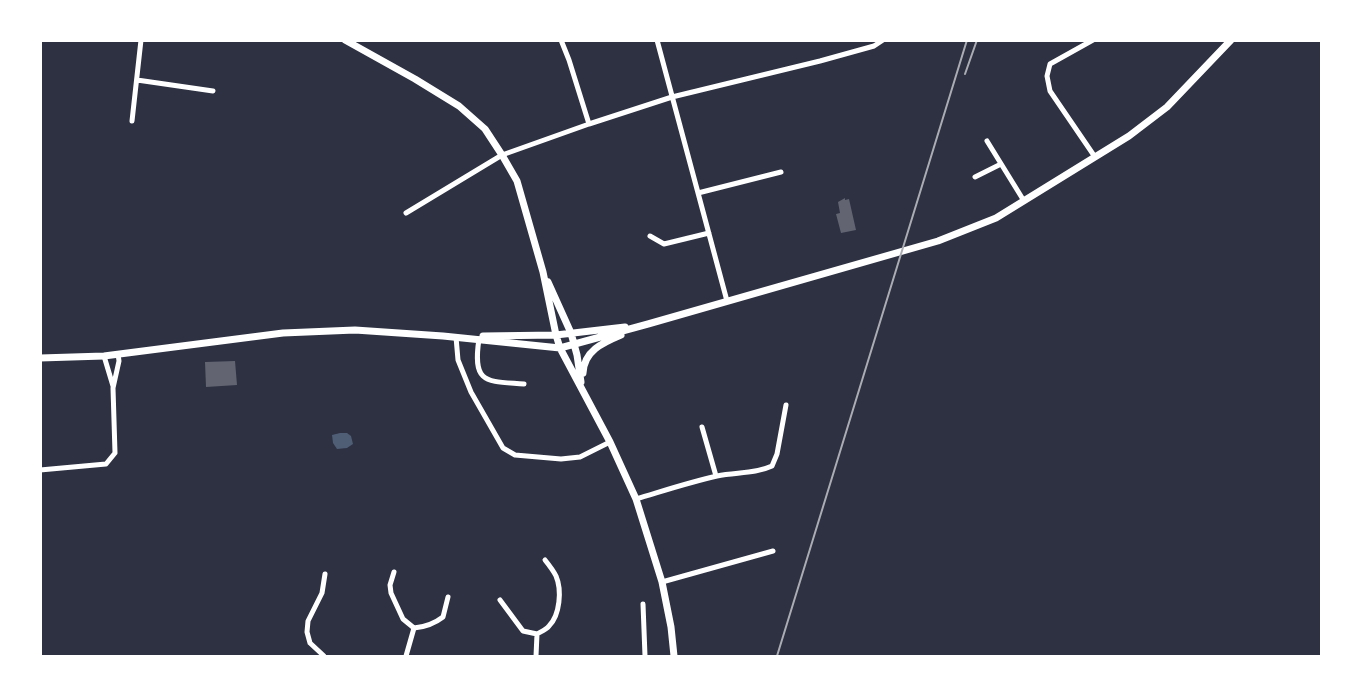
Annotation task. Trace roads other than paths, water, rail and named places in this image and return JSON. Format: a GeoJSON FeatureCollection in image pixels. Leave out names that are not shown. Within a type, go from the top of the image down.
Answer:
{"type":"FeatureCollection","features":[{"type":"Feature","properties":{"kind":"street"},"geometry":{"type":"LineString","coordinates":[[132,121],[141,40]]}},
{"type":"Feature","properties":{"kind":"street"},"geometry":{"type":"LineString","coordinates":[[345,40],[459,106],[485,129],[517,182],[543,272],[555,335],[610,442],[636,499],[662,582],[674,657]]}},
{"type":"Feature","properties":{"kind":"street"},"geometry":{"type":"LineString","coordinates":[[561,40],[589,124]]}},
{"type":"Feature","properties":{"kind":"street"},"geometry":{"type":"LineString","coordinates":[[657,40],[727,301]]}},
{"type":"Feature","properties":{"kind":"street"},"geometry":{"type":"LineString","coordinates":[[406,213],[502,155],[672,97],[820,61],[874,45],[883,40]]}},
{"type":"Feature","properties":{"kind":"street"},"geometry":{"type":"LineString","coordinates":[[1074,40],[1078,48]]}},
{"type":"Feature","properties":{"kind":"street"},"geometry":{"type":"LineString","coordinates":[[1093,40],[1050,64],[1047,76],[1050,91],[1095,157]]}},
{"type":"Feature","properties":{"kind":"street"},"geometry":{"type":"LineString","coordinates":[[40,358],[104,356],[283,333],[355,330],[479,339],[560,348],[938,241],[996,218],[1130,136],[1167,107],[1231,40]]}},
{"type":"Feature","properties":{"kind":"street"},"geometry":{"type":"LineString","coordinates":[[136,80],[213,91]]}},
{"type":"Feature","properties":{"kind":"street"},"geometry":{"type":"LineString","coordinates":[[987,141],[1024,201]]}},
{"type":"Feature","properties":{"kind":"street"},"geometry":{"type":"LineString","coordinates":[[975,177],[1001,164]]}},
{"type":"Feature","properties":{"kind":"street"},"geometry":{"type":"LineString","coordinates":[[698,193],[781,172]]}},
{"type":"Feature","properties":{"kind":"street"},"geometry":{"type":"LineString","coordinates":[[650,236],[664,244],[709,233]]}},
{"type":"Feature","properties":{"kind":"street"},"geometry":{"type":"LineString","coordinates":[[543,272],[571,333],[583,390]]}},
{"type":"Feature","properties":{"kind":"street"},"geometry":{"type":"LineString","coordinates":[[443,336],[555,335],[648,324]]}},
{"type":"Feature","properties":{"kind":"street"},"geometry":{"type":"LineString","coordinates":[[583,390],[582,369],[591,351],[602,343],[648,324]]}},
{"type":"Feature","properties":{"kind":"street"},"geometry":{"type":"LineString","coordinates":[[456,337],[458,360],[471,392],[503,448],[515,454],[561,459],[580,457],[610,442]]}},
{"type":"Feature","properties":{"kind":"street"},"geometry":{"type":"LineString","coordinates":[[479,339],[478,367],[484,377],[489,381],[524,384]]}},
{"type":"Feature","properties":{"kind":"street"},"geometry":{"type":"LineString","coordinates":[[113,388],[119,361],[118,354]]}},
{"type":"Feature","properties":{"kind":"street"},"geometry":{"type":"LineString","coordinates":[[40,470],[106,464],[115,453],[113,388],[104,356]]}},
{"type":"Feature","properties":{"kind":"street"},"geometry":{"type":"LineString","coordinates":[[636,499],[716,476],[762,471],[772,466],[777,454],[786,405]]}},
{"type":"Feature","properties":{"kind":"street"},"geometry":{"type":"LineString","coordinates":[[702,427],[716,476]]}},
{"type":"Feature","properties":{"kind":"street"},"geometry":{"type":"LineString","coordinates":[[662,582],[773,551]]}},
{"type":"Feature","properties":{"kind":"street"},"geometry":{"type":"LineString","coordinates":[[500,600],[523,631],[537,634],[548,627],[555,616],[559,591],[556,577],[545,560]]}},
{"type":"Feature","properties":{"kind":"street"},"geometry":{"type":"LineString","coordinates":[[394,572],[390,585],[391,592],[403,619],[414,628],[425,627],[444,617],[448,597]]}},
{"type":"Feature","properties":{"kind":"street"},"geometry":{"type":"LineString","coordinates":[[324,657],[310,643],[308,621],[322,593],[325,574]]}},
{"type":"Feature","properties":{"kind":"street"},"geometry":{"type":"LineString","coordinates":[[643,604],[645,657]]}},
{"type":"Feature","properties":{"kind":"street"},"geometry":{"type":"LineString","coordinates":[[406,657],[414,628]]}},
{"type":"Feature","properties":{"kind":"street"},"geometry":{"type":"LineString","coordinates":[[536,657],[537,634]]}},
{"type":"Feature","properties":{"kind":"water"},"geometry":{"type":"Polygon","coordinates":[[[347,433],[351,436],[353,444],[347,448],[337,449],[332,435],[347,433]]]}},
{"type":"Feature","properties":{"kind":"railway"},"geometry":{"type":"LineString","coordinates":[[777,656],[967,40]]}},
{"type":"Feature","properties":{"kind":"railway"},"geometry":{"type":"LineString","coordinates":[[965,74],[977,40]]}}]}
